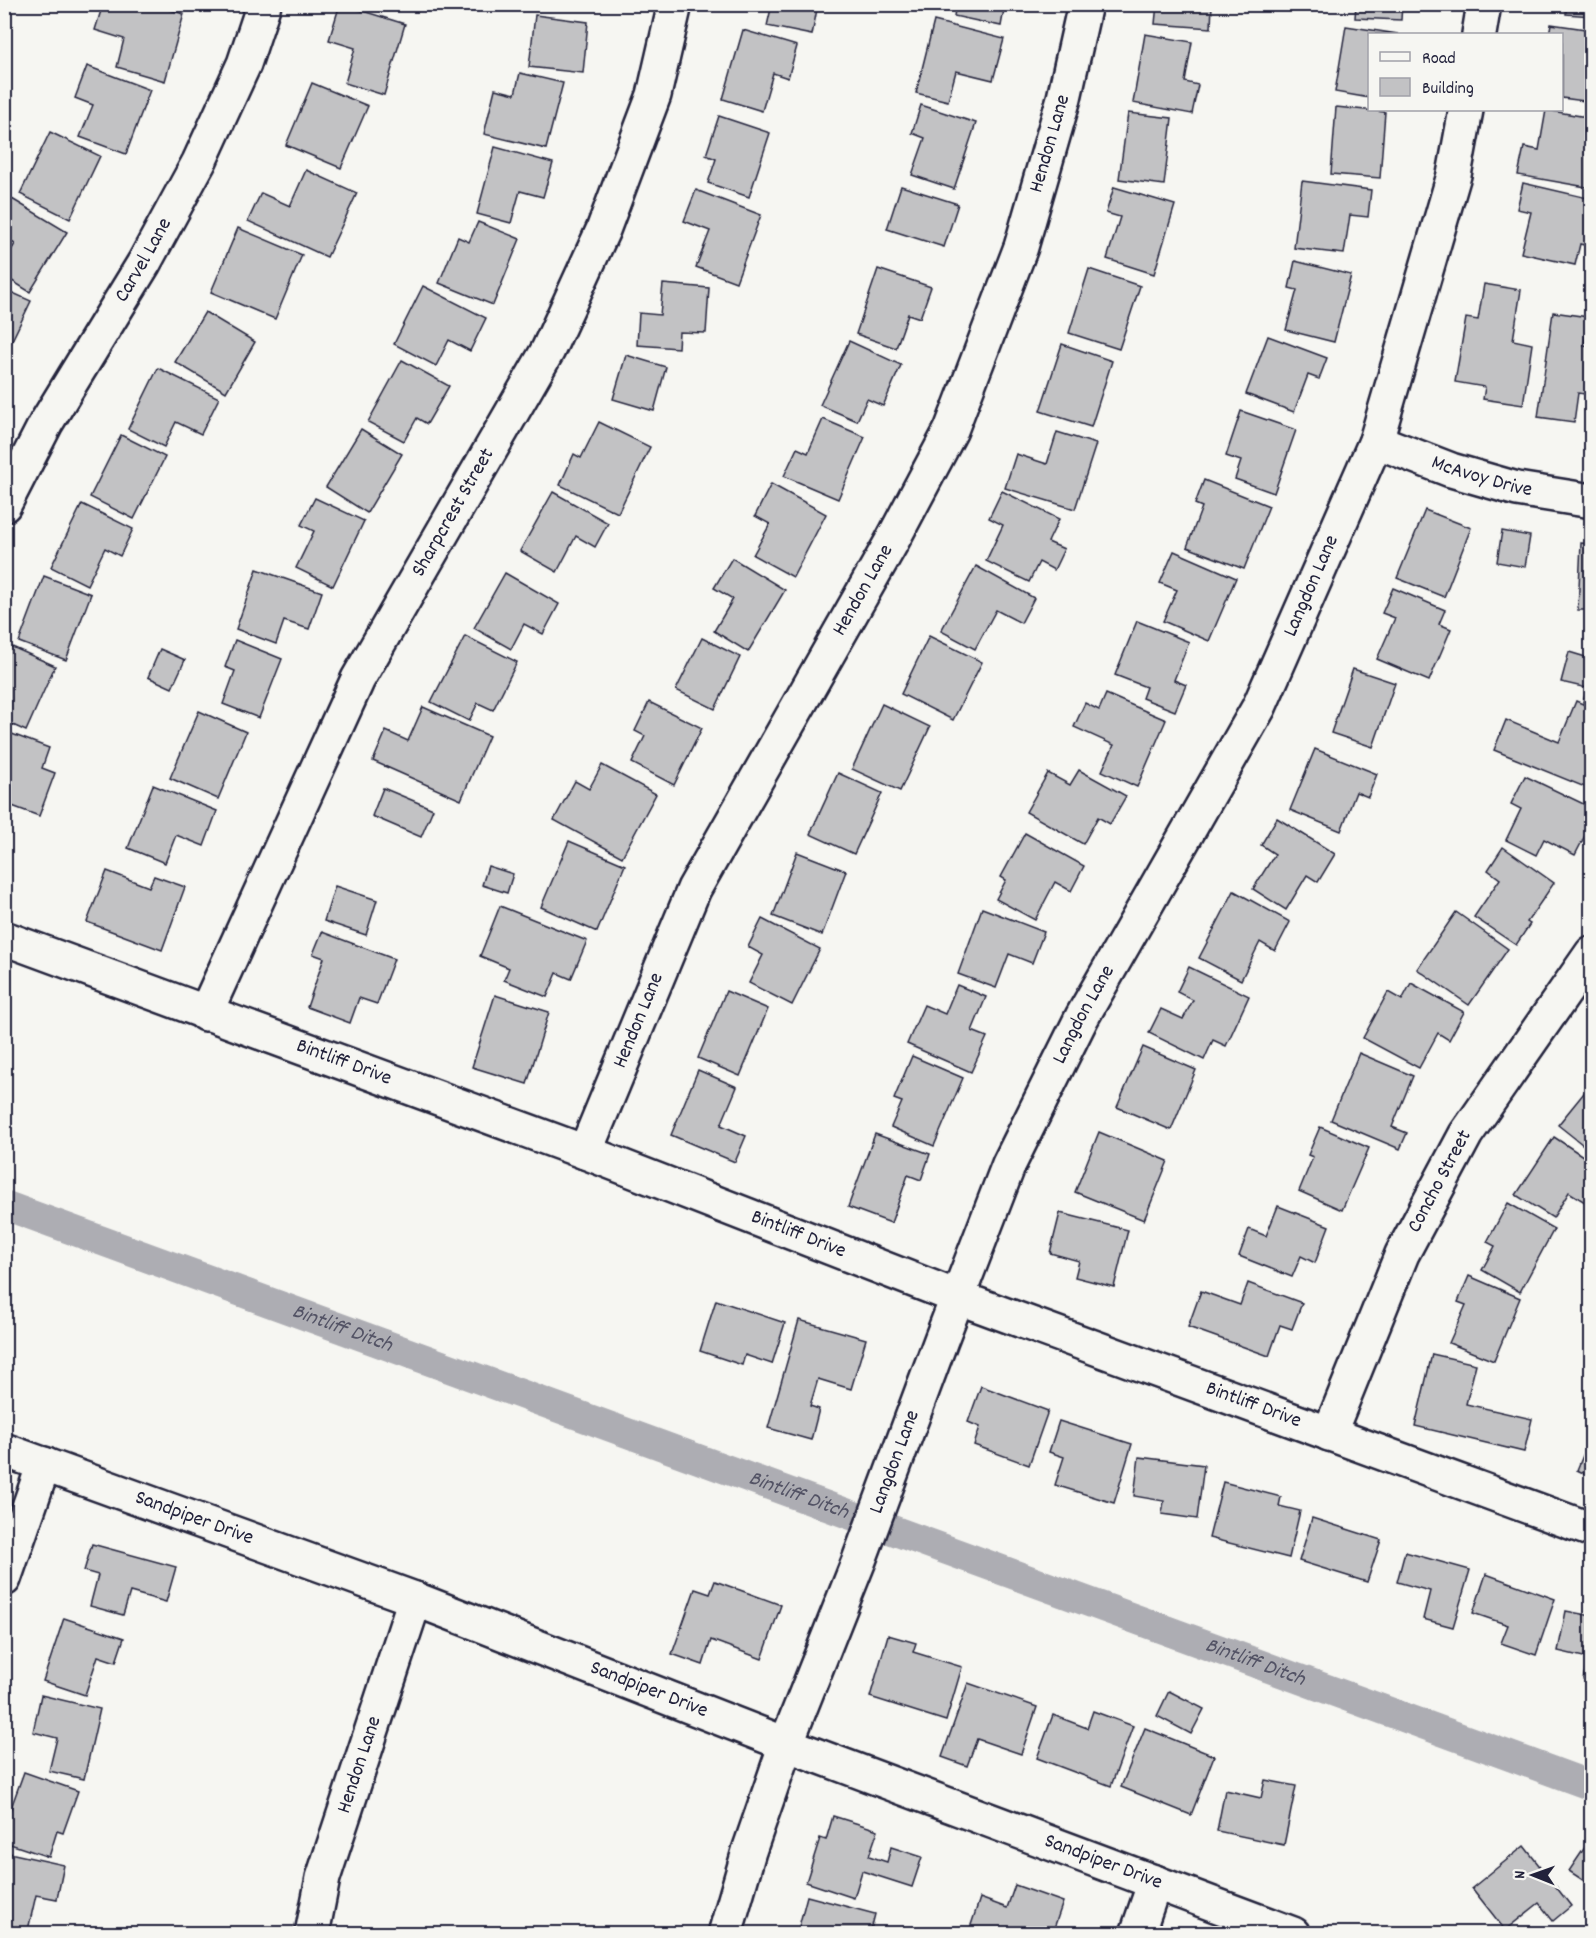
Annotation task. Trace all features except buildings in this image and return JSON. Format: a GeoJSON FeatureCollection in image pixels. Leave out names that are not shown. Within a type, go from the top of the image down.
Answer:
{"type":"FeatureCollection","features":[{"type":"Feature","properties":{"kind":"street","name":"Carvel Lane"},"geometry":{"type":"LineString","coordinates":[[4,506],[46,423],[144,263],[199,162],[244,64],[264,4]]}},
{"type":"Feature","properties":{"kind":"street","name":"Sharpcrest Street"},"geometry":{"type":"LineString","coordinates":[[205,1014],[358,679],[548,350],[603,230],[654,95],[675,4]]}},
{"type":"Feature","properties":{"kind":"street","name":"Hendon Lane"},"geometry":{"type":"LineString","coordinates":[[585,1152],[694,889],[891,543],[951,430],[1021,247],[1064,98],[1085,4]]}},
{"type":"Feature","properties":{"kind":"street"},"geometry":{"type":"LineString","coordinates":[[1479,33],[1484,4]]}},
{"type":"Feature","properties":{"kind":"street","name":"Langdon Lane"},"geometry":{"type":"LineString","coordinates":[[724,1934],[749,1851],[786,1744],[858,1563],[957,1297],[1014,1154],[1082,1017],[1259,707],[1376,441],[1455,175],[1466,111]]}},
{"type":"Feature","properties":{"kind":"street","name":"McAvoy Drive"},"geometry":{"type":"LineString","coordinates":[[1376,441],[1451,470],[1517,489],[1592,501]]}},
{"type":"Feature","properties":{"kind":"street","name":"Bintliff Drive"},"geometry":{"type":"LineString","coordinates":[[4,938],[205,1014],[585,1152],[957,1297],[1592,1530]]}},
{"type":"Feature","properties":{"kind":"street","name":"Concho Street"},"geometry":{"type":"LineString","coordinates":[[1329,1434],[1402,1254],[1466,1134],[1592,953]]}},
{"type":"Feature","properties":{"kind":"street","name":"Sandpiper Drive"},"geometry":{"type":"LineString","coordinates":[[4,1450],[415,1599],[786,1744],[1293,1934]]}},
{"type":"Feature","properties":{"kind":"street"},"geometry":{"type":"LineString","coordinates":[[4,1579],[44,1464]]}},
{"type":"Feature","properties":{"kind":"street","name":"Hendon Lane"},"geometry":{"type":"LineString","coordinates":[[312,1934],[323,1878],[415,1599]]}},
{"type":"Feature","properties":{"kind":"street"},"geometry":{"type":"LineString","coordinates":[[1137,1934],[1155,1882]]}},
{"type":"Feature","properties":{"kind":"waterway","name":"Bintliff Ditch"},"geometry":{"type":"LineString","coordinates":[[4,1205],[1592,1786]]}}]}
